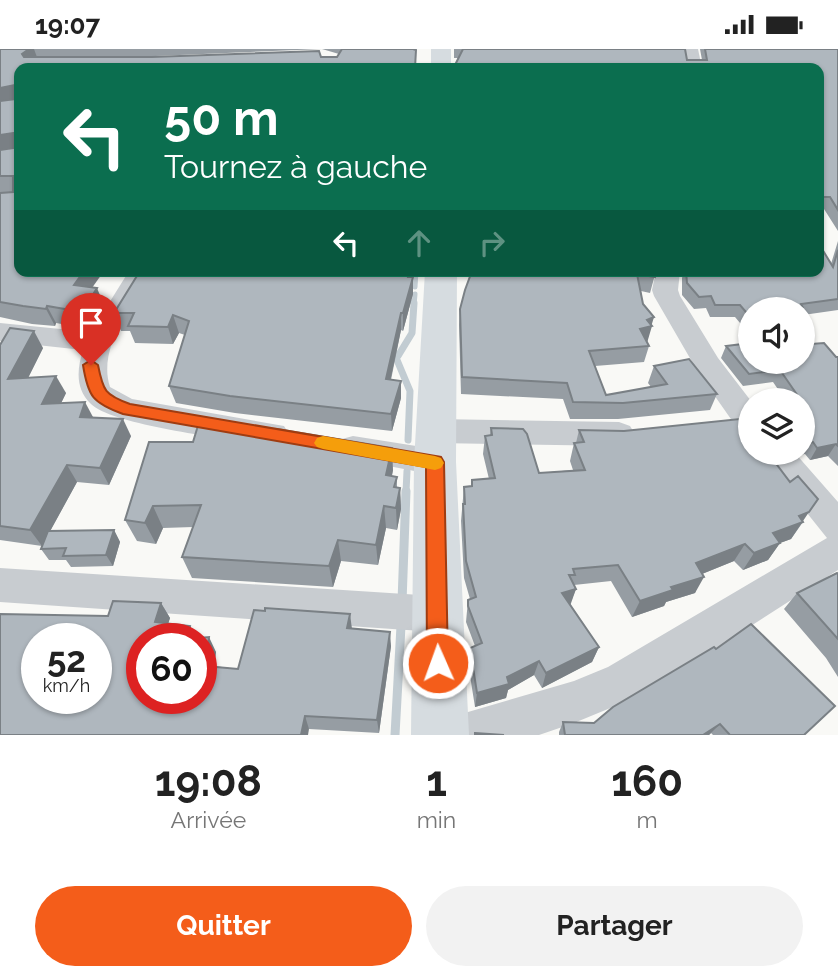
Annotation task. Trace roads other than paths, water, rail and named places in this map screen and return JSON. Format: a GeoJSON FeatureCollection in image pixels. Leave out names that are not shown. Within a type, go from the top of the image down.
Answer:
{"type":"FeatureCollection","features":[{"type":"Feature","properties":{"kind":"main road"},"geometry":{"type":"LineString","coordinates":[[440,735],[435,446],[441,277]]}},
{"type":"Feature","properties":{"kind":"street"},"geometry":{"type":"LineString","coordinates":[[138,277],[99,342],[91,365],[95,389],[106,401],[128,409],[315,441],[435,446],[642,433]]}},
{"type":"Feature","properties":{"kind":"street"},"geometry":{"type":"LineString","coordinates":[[667,277],[667,296],[738,418]]}},
{"type":"Feature","properties":{"kind":"street"},"geometry":{"type":"LineString","coordinates":[[0,332],[99,342]]}},
{"type":"Feature","properties":{"kind":"street"},"geometry":{"type":"LineString","coordinates":[[785,465],[838,527]]}},
{"type":"Feature","properties":{"kind":"street"},"geometry":{"type":"LineString","coordinates":[[460,735],[574,702],[622,681],[670,655],[838,550]]}},
{"type":"Feature","properties":{"kind":"street"},"geometry":{"type":"LineString","coordinates":[[0,585],[436,614]]}},
{"type":"Feature","properties":{"kind":"waterway"},"geometry":{"type":"LineString","coordinates":[[415,287],[416,277]]}},
{"type":"Feature","properties":{"kind":"waterway"},"geometry":{"type":"LineString","coordinates":[[414,305],[415,294]]}},
{"type":"Feature","properties":{"kind":"waterway"},"geometry":{"type":"LineString","coordinates":[[398,356],[412,333],[414,303]]}},
{"type":"Feature","properties":{"kind":"waterway"},"geometry":{"type":"LineString","coordinates":[[397,360],[410,391],[408,440]]}},
{"type":"Feature","properties":{"kind":"waterway"},"geometry":{"type":"LineString","coordinates":[[406,492],[407,471]]}},
{"type":"Feature","properties":{"kind":"waterway"},"geometry":{"type":"LineString","coordinates":[[402,602],[406,491]]}},
{"type":"Feature","properties":{"kind":"waterway"},"geometry":{"type":"LineString","coordinates":[[395,735],[401,626]]}}]}
